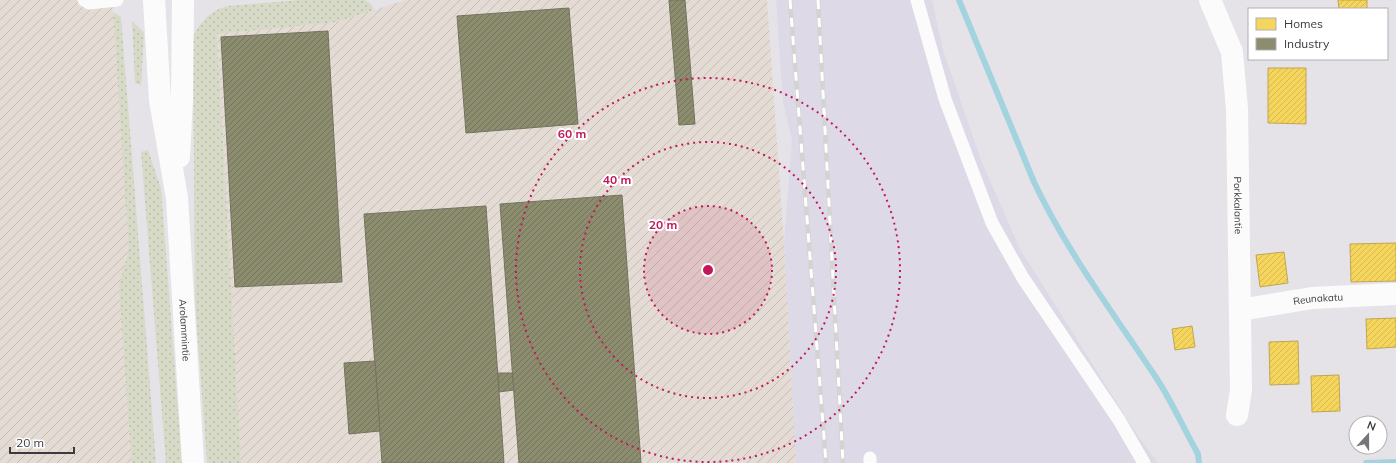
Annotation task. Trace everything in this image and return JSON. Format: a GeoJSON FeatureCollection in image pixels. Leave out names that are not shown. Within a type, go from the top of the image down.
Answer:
{"type":"FeatureCollection","features":[{"type":"Feature","properties":{"kind":"street","name":"Arolammintie"},"geometry":{"type":"LineString","coordinates":[[154,0],[160,100],[176,198],[194,463]]}},
{"type":"Feature","properties":{"kind":"street","name":"Arolammintie"},"geometry":{"type":"LineString","coordinates":[[176,198],[182,99],[183,0]]}},
{"type":"Feature","properties":{"kind":"street","name":"Porkkalantie"},"geometry":{"type":"LineString","coordinates":[[1210,0],[1232,52],[1237,109],[1241,390],[1237,416]]}},
{"type":"Feature","properties":{"kind":"street","name":"Reunakatu"},"geometry":{"type":"LineString","coordinates":[[1240,310],[1312,298],[1396,294]]}},
{"type":"Feature","properties":{"kind":"lane"},"geometry":{"type":"LineString","coordinates":[[84,0],[89,3],[117,0]]}},
{"type":"Feature","properties":{"kind":"lane"},"geometry":{"type":"LineString","coordinates":[[917,0],[945,99],[992,223],[1023,278],[1111,407],[1144,463]]}},
{"type":"Feature","properties":{"kind":"shaded area"},"geometry":{"type":"Polygon","coordinates":[[[0,0],[112,0],[145,463],[0,463],[0,0]]]}},
{"type":"Feature","properties":{"kind":"shaded area"},"geometry":{"type":"Polygon","coordinates":[[[406,0],[767,0],[784,243],[796,463],[241,463],[217,33],[336,22],[406,0]]]}},
{"type":"Feature","properties":{"kind":"shaded area"},"geometry":{"type":"Polygon","coordinates":[[[776,0],[932,0],[943,50],[981,160],[1020,249],[1136,433],[1158,463],[796,463],[784,243],[792,140],[783,102],[776,0]]]}},
{"type":"Feature","properties":{"kind":"green space"},"geometry":{"type":"Polygon","coordinates":[[[301,0],[365,0],[371,4],[374,10],[336,22],[217,34],[241,463],[207,463],[195,302],[193,37],[202,22],[221,8],[227,6],[301,0]]]}},
{"type":"Feature","properties":{"kind":"green space"},"geometry":{"type":"Polygon","coordinates":[[[113,12],[121,17],[156,463],[132,463],[119,285],[129,251],[113,12]]]}},
{"type":"Feature","properties":{"kind":"green space"},"geometry":{"type":"Polygon","coordinates":[[[132,21],[144,33],[141,85],[135,83],[132,21]]]}},
{"type":"Feature","properties":{"kind":"green space"},"geometry":{"type":"Polygon","coordinates":[[[148,150],[161,188],[182,463],[166,463],[141,152],[148,150]]]}},
{"type":"Feature","properties":{"kind":"building: Homes"},"geometry":{"type":"Polygon","coordinates":[[[1338,0],[1367,0],[1367,8],[1339,8],[1338,0]]]}},
{"type":"Feature","properties":{"kind":"building: Homes"},"geometry":{"type":"Polygon","coordinates":[[[1268,68],[1306,68],[1306,124],[1268,123],[1268,68]]]}},
{"type":"Feature","properties":{"kind":"building: Homes"},"geometry":{"type":"Polygon","coordinates":[[[1396,243],[1396,281],[1351,282],[1350,244],[1396,243]]]}},
{"type":"Feature","properties":{"kind":"building: Homes"},"geometry":{"type":"Polygon","coordinates":[[[1284,252],[1288,283],[1260,287],[1256,255],[1284,252]]]}},
{"type":"Feature","properties":{"kind":"building: Homes"},"geometry":{"type":"Polygon","coordinates":[[[1396,318],[1396,347],[1367,349],[1366,319],[1396,318]]]}},
{"type":"Feature","properties":{"kind":"building: Homes"},"geometry":{"type":"Polygon","coordinates":[[[1192,326],[1195,347],[1175,350],[1172,329],[1192,326]]]}},
{"type":"Feature","properties":{"kind":"building: Homes"},"geometry":{"type":"Polygon","coordinates":[[[1298,341],[1299,384],[1270,385],[1269,342],[1298,341]]]}},
{"type":"Feature","properties":{"kind":"building: Homes"},"geometry":{"type":"Polygon","coordinates":[[[1339,375],[1340,411],[1312,412],[1311,376],[1339,375]]]}},
{"type":"Feature","properties":{"kind":"building: Industry"},"geometry":{"type":"Polygon","coordinates":[[[669,0],[685,0],[695,124],[679,125],[669,0]]]}},
{"type":"Feature","properties":{"kind":"building: Industry"},"geometry":{"type":"Polygon","coordinates":[[[569,8],[578,124],[466,133],[457,16],[569,8]]]}},
{"type":"Feature","properties":{"kind":"building: Industry"},"geometry":{"type":"Polygon","coordinates":[[[328,31],[342,282],[235,287],[221,37],[328,31]]]}},
{"type":"Feature","properties":{"kind":"building: Industry"},"geometry":{"type":"Polygon","coordinates":[[[622,195],[641,463],[519,463],[500,204],[622,195]]]}},
{"type":"Feature","properties":{"kind":"building: Industry"},"geometry":{"type":"Polygon","coordinates":[[[486,206],[504,463],[382,463],[364,214],[486,206]]]}},
{"type":"Feature","properties":{"kind":"building: Industry"},"geometry":{"type":"Polygon","coordinates":[[[375,361],[380,431],[349,434],[344,363],[375,361]]]}},
{"type":"Feature","properties":{"kind":"building: Industry"},"geometry":{"type":"Polygon","coordinates":[[[498,373],[512,373],[514,390],[499,392],[498,373]]]}},
{"type":"Feature","properties":{"kind":"waterway"},"geometry":{"type":"LineString","coordinates":[[959,0],[1034,182],[1047,208],[1076,258],[1157,379],[1198,454],[1199,463]]}},
{"type":"Feature","properties":{"kind":"waterway"},"geometry":{"type":"LineString","coordinates":[[1366,463],[1396,462]]}},
{"type":"Feature","properties":{"kind":"railway"},"geometry":{"type":"LineString","coordinates":[[790,0],[826,463]]}},
{"type":"Feature","properties":{"kind":"railway"},"geometry":{"type":"LineString","coordinates":[[818,0],[843,463]]}}]}
